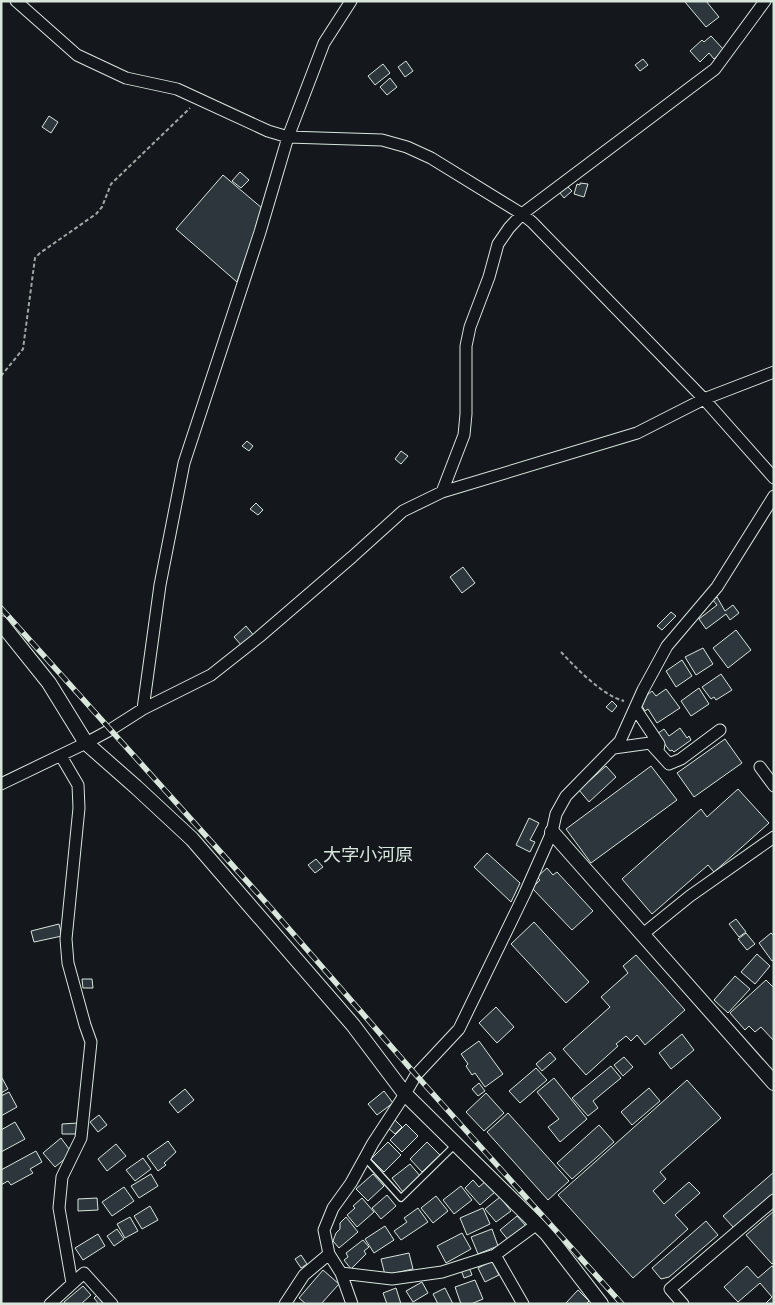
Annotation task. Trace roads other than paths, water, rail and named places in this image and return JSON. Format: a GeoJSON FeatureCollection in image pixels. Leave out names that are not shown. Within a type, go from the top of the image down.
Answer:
{"type":"FeatureCollection","features":[{"type":"Feature","properties":{"kind":"street"},"geometry":{"type":"LineString","coordinates":[[16,1],[77,55],[126,78],[177,89],[268,131],[288,136],[382,140],[407,147],[431,158],[522,214],[532,222],[704,399],[774,478]]}},
{"type":"Feature","properties":{"kind":"street"},"geometry":{"type":"LineString","coordinates":[[143,709],[160,584],[184,463],[260,232],[288,136],[324,43],[351,1]]}},
{"type":"Feature","properties":{"kind":"street"},"geometry":{"type":"LineString","coordinates":[[442,492],[464,435],[466,414],[466,346],[470,327],[489,277],[498,244],[522,214],[714,69],[765,1]]}},
{"type":"Feature","properties":{"kind":"street"},"geometry":{"type":"LineString","coordinates":[[1,784],[61,756],[110,730],[143,709],[211,675],[259,637],[403,511],[442,492],[637,433],[704,399],[774,372]]}},
{"type":"Feature","properties":{"kind":"street"},"geometry":{"type":"LineString","coordinates":[[352,1304],[341,1273],[329,1254],[324,1230],[333,1208],[352,1182],[372,1142],[406,1094],[416,1075],[459,1029],[525,893],[552,832],[556,814],[566,796],[620,741],[667,646],[717,587],[774,496]]}},
{"type":"Feature","properties":{"kind":"street"},"geometry":{"type":"LineString","coordinates":[[1,623],[49,683],[86,743],[192,839],[353,1025],[406,1094],[547,1234],[600,1303]]}},
{"type":"Feature","properties":{"kind":"street"},"geometry":{"type":"LineString","coordinates":[[636,706],[659,744],[658,750]]}},
{"type":"Feature","properties":{"kind":"street"},"geometry":{"type":"LineString","coordinates":[[614,748],[650,744],[658,750],[669,764],[681,759],[720,730]]}},
{"type":"Feature","properties":{"kind":"street"},"geometry":{"type":"LineString","coordinates":[[61,756],[78,785],[79,808],[66,939],[68,963],[91,1042],[81,1138],[62,1177],[58,1208],[72,1283]]}},
{"type":"Feature","properties":{"kind":"street"},"geometry":{"type":"LineString","coordinates":[[760,767],[774,786]]}},
{"type":"Feature","properties":{"kind":"street"},"geometry":{"type":"LineString","coordinates":[[552,832],[774,1084]]}},
{"type":"Feature","properties":{"kind":"street"},"geometry":{"type":"LineString","coordinates":[[643,934],[690,896],[774,837]]}},
{"type":"Feature","properties":{"kind":"street"},"geometry":{"type":"LineString","coordinates":[[683,1304],[670,1290],[774,1200]]}},
{"type":"Feature","properties":{"kind":"street"},"geometry":{"type":"LineString","coordinates":[[341,1273],[392,1279],[442,1272],[495,1255],[537,1224]]}},
{"type":"Feature","properties":{"kind":"street"},"geometry":{"type":"LineString","coordinates":[[285,1304],[304,1275],[329,1254]]}},
{"type":"Feature","properties":{"kind":"street"},"geometry":{"type":"LineString","coordinates":[[495,1255],[523,1304]]}},
{"type":"Feature","properties":{"kind":"street"},"geometry":{"type":"LineString","coordinates":[[50,1304],[84,1273],[112,1304]]}},
{"type":"Feature","properties":{"kind":"lane"},"geometry":{"type":"LineString","coordinates":[[364,1158],[401,1198],[457,1144]]}},
{"type":"Feature","properties":{"kind":"railway"},"geometry":{"type":"LineString","coordinates":[[1,608],[270,907],[416,1075],[622,1304]]}},
{"type":"Feature","properties":{"kind":"district","name":"大字小河原"},"geometry":{"type":"Point","coordinates":[368,855]}}]}
